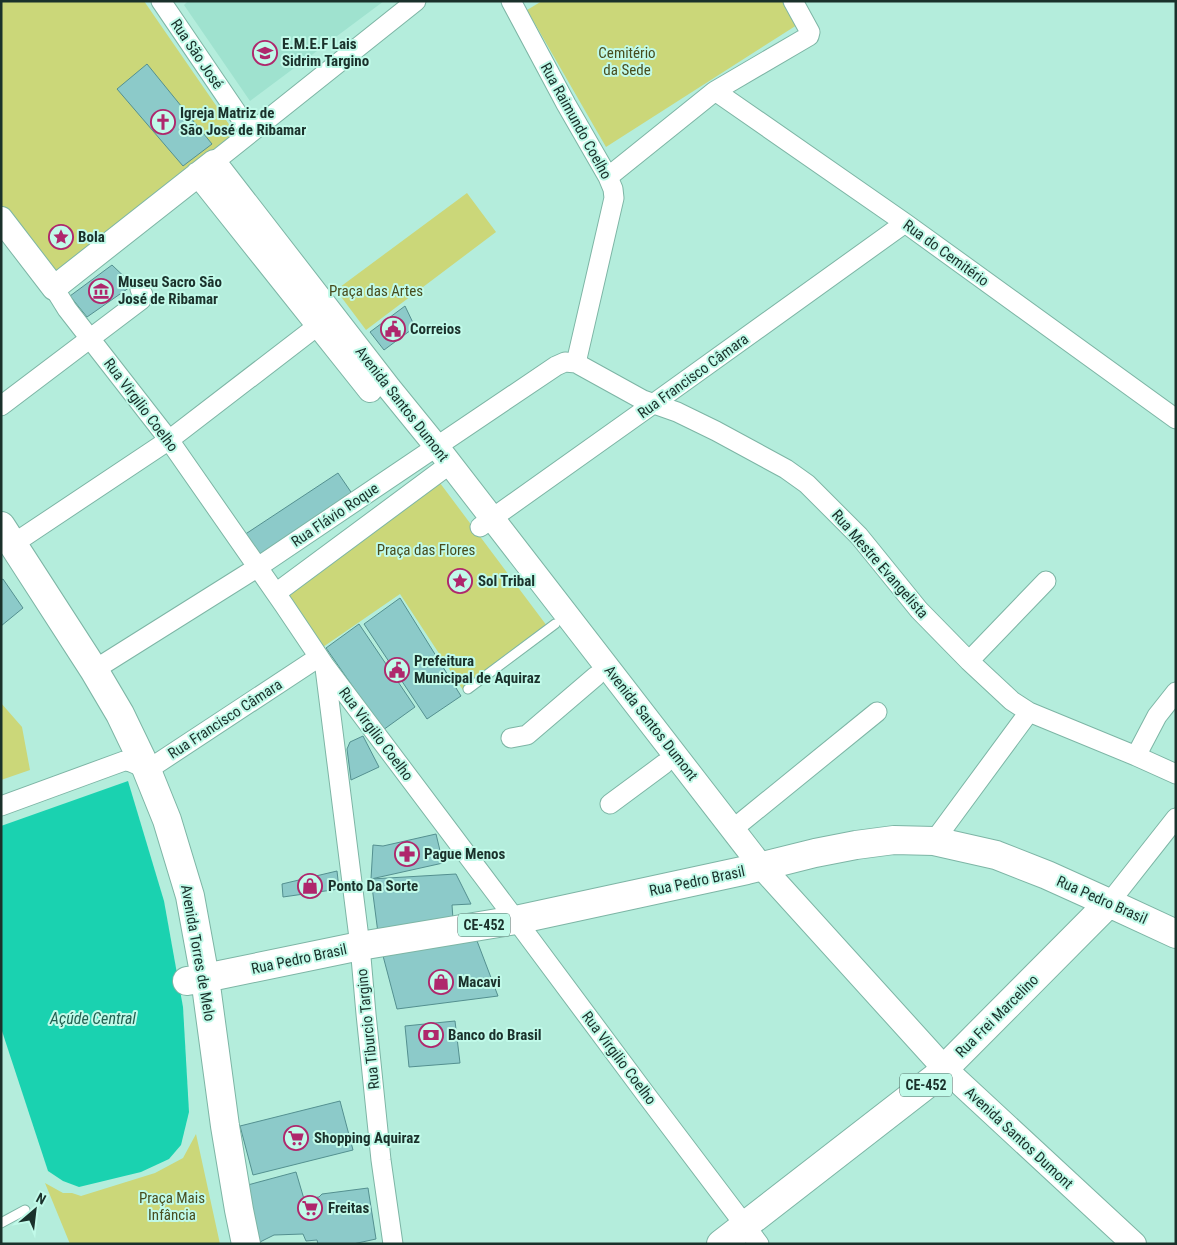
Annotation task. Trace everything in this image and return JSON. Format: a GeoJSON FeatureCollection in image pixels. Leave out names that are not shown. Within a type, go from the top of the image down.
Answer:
{"type":"FeatureCollection","features":[{"type":"Feature","properties":{"kind":"main road","name":"Avenida Torres de Melo"},"geometry":{"type":"LineString","coordinates":[[5,542],[94,670],[120,714],[137,765]]}},
{"type":"Feature","properties":{"kind":"main road","name":"Avenida Torres de Melo"},"geometry":{"type":"LineString","coordinates":[[5,542],[69,657],[108,722],[137,765],[167,820],[190,896],[206,1128],[228,1244]]}},
{"type":"Feature","properties":{"kind":"main road","name":"Rua Pedro Brasil"},"geometry":{"type":"LineString","coordinates":[[196,979],[360,946],[516,920],[816,853],[894,840],[934,841],[996,855],[1047,875],[1176,934]]}},
{"type":"Feature","properties":{"kind":"main road","name":"Rua Frei Marcelino"},"geometry":{"type":"LineString","coordinates":[[721,1244],[751,1234],[940,1073],[1110,903]]}},
{"type":"Feature","properties":{"kind":"main road","name":"Avenida Torres de Melo"},"geometry":{"type":"LineString","coordinates":[[196,979],[246,1244]]}},
{"type":"Feature","properties":{"kind":"street","name":"Rua São José"},"geometry":{"type":"LineString","coordinates":[[161,1],[250,132]]}},
{"type":"Feature","properties":{"kind":"street"},"geometry":{"type":"LineString","coordinates":[[54,288],[416,1]]}},
{"type":"Feature","properties":{"kind":"street","name":"Rua Raimundo Coelho"},"geometry":{"type":"LineString","coordinates":[[512,1],[613,189],[614,198],[576,363]]}},
{"type":"Feature","properties":{"kind":"street"},"geometry":{"type":"LineString","coordinates":[[608,177],[715,91],[810,34],[793,1]]}},
{"type":"Feature","properties":{"kind":"street","name":"Rua do Cemitério"},"geometry":{"type":"LineString","coordinates":[[715,91],[905,223],[1176,419]]}},
{"type":"Feature","properties":{"kind":"street","name":"Avenida Santos Dumont"},"geometry":{"type":"LineString","coordinates":[[206,168],[486,523],[734,829],[754,868]]}},
{"type":"Feature","properties":{"kind":"street","name":"Rua Virgilio Coelho"},"geometry":{"type":"LineString","coordinates":[[1,219],[54,288],[67,309],[169,440],[322,662],[751,1234]]}},
{"type":"Feature","properties":{"kind":"street","name":"Rua Francisco Câmara"},"geometry":{"type":"LineString","coordinates":[[486,523],[905,223]]}},
{"type":"Feature","properties":{"kind":"street"},"geometry":{"type":"LineString","coordinates":[[1,406],[141,300],[143,295],[140,289]]}},
{"type":"Feature","properties":{"kind":"street"},"geometry":{"type":"LineString","coordinates":[[5,542],[169,440],[325,320]]}},
{"type":"Feature","properties":{"kind":"street","name":"Rua Flávio Roque"},"geometry":{"type":"LineString","coordinates":[[276,593],[437,460],[556,366],[565,362],[576,363]]}},
{"type":"Feature","properties":{"kind":"street","name":"Rua Mestre Evangelista"},"geometry":{"type":"LineString","coordinates":[[576,363],[633,396],[677,412],[716,431],[786,469],[807,484],[859,536],[919,610],[969,662],[1012,701],[1029,712],[1176,774]]}},
{"type":"Feature","properties":{"kind":"street","name":"Rua Flávio Roque"},"geometry":{"type":"LineString","coordinates":[[94,670],[258,567],[437,460]]}},
{"type":"Feature","properties":{"kind":"street","name":"Avenida Santos Dumont"},"geometry":{"type":"LineString","coordinates":[[486,523],[555,624],[664,764],[754,868],[940,1073],[1114,1244]]}},
{"type":"Feature","properties":{"kind":"street"},"geometry":{"type":"LineString","coordinates":[[969,662],[1046,581]]}},
{"type":"Feature","properties":{"kind":"street","name":"Rua Francisco Câmara"},"geometry":{"type":"LineString","coordinates":[[1,806],[124,762],[152,767],[322,662]]}},
{"type":"Feature","properties":{"kind":"street","name":"Rua Tiburcio Targino"},"geometry":{"type":"LineString","coordinates":[[322,662],[360,946],[381,1160],[394,1242]]}},
{"type":"Feature","properties":{"kind":"street"},"geometry":{"type":"LineString","coordinates":[[511,738],[527,735],[596,676]]}},
{"type":"Feature","properties":{"kind":"street"},"geometry":{"type":"LineString","coordinates":[[1136,756],[1157,716],[1176,692]]}},
{"type":"Feature","properties":{"kind":"street"},"geometry":{"type":"LineString","coordinates":[[734,829],[877,712]]}},
{"type":"Feature","properties":{"kind":"street"},"geometry":{"type":"LineString","coordinates":[[934,841],[1029,712]]}},
{"type":"Feature","properties":{"kind":"street"},"geometry":{"type":"LineString","coordinates":[[610,804],[664,764]]}},
{"type":"Feature","properties":{"kind":"street","name":"Rua Frei Marcelino"},"geometry":{"type":"LineString","coordinates":[[1110,903],[1176,818]]}},
{"type":"Feature","properties":{"kind":"street","name":"Avenida Santos Dumont"},"geometry":{"type":"LineString","coordinates":[[940,1073],[1134,1244]]}},
{"type":"Feature","properties":{"kind":"lane"},"geometry":{"type":"LineString","coordinates":[[468,690],[555,624]]}},
{"type":"Feature","properties":{"kind":"lane"},"geometry":{"type":"LineString","coordinates":[[1,1223],[25,1210]]}},
{"type":"Feature","properties":{"kind":"shaded area","name":"E.M.E.F Lais Sidrim Targino"},"geometry":{"type":"Polygon","coordinates":[[[188,1],[384,1],[250,101],[184,5],[188,1]]]}},
{"type":"Feature","properties":{"kind":"green space"},"geometry":{"type":"Polygon","coordinates":[[[1,1],[144,1],[235,133],[54,272],[1,208],[1,1]]]}},
{"type":"Feature","properties":{"kind":"green space","name":"Cemitério da Sede"},"geometry":{"type":"Polygon","coordinates":[[[542,1],[783,1],[797,25],[606,147],[527,10],[542,1]]]}},
{"type":"Feature","properties":{"kind":"green space","name":"Praça das Artes"},"geometry":{"type":"Polygon","coordinates":[[[467,193],[496,232],[366,330],[336,290],[467,193]]]}},
{"type":"Feature","properties":{"kind":"green space","name":"Praça das Flores"},"geometry":{"type":"Polygon","coordinates":[[[437,479],[547,626],[463,690],[400,594],[323,647],[284,590],[437,479]]]}},
{"type":"Feature","properties":{"kind":"green space"},"geometry":{"type":"Polygon","coordinates":[[[1,703],[22,727],[30,770],[1,780],[1,703]]]}},
{"type":"Feature","properties":{"kind":"green space","name":"Praça Mais Infância"},"geometry":{"type":"Polygon","coordinates":[[[196,1134],[220,1244],[70,1244],[45,1183],[63,1193],[81,1196],[155,1173],[183,1158],[196,1134]]]}},
{"type":"Feature","properties":{"kind":"water","name":"Açúde Central"},"geometry":{"type":"Polygon","coordinates":[[[128,781],[164,901],[183,1007],[189,1112],[181,1145],[169,1159],[141,1172],[79,1187],[63,1181],[48,1171],[1,1028],[1,826],[128,781]]]}},
{"type":"Feature","properties":{"kind":"building"},"geometry":{"type":"Polygon","coordinates":[[[147,64],[212,144],[183,166],[117,89],[147,64]]]}},
{"type":"Feature","properties":{"kind":"building","name":"Museu Sacro São José de Ribamar"},"geometry":{"type":"Polygon","coordinates":[[[112,265],[133,285],[87,317],[70,296],[112,265]]]}},
{"type":"Feature","properties":{"kind":"building","name":"Correios"},"geometry":{"type":"Polygon","coordinates":[[[405,306],[415,327],[384,350],[370,332],[405,306]]]}},
{"type":"Feature","properties":{"kind":"building"},"geometry":{"type":"Polygon","coordinates":[[[338,473],[353,495],[257,556],[244,535],[338,473]]]}},
{"type":"Feature","properties":{"kind":"building"},"geometry":{"type":"Polygon","coordinates":[[[3,579],[23,608],[1,626],[1,580],[3,579]]]}},
{"type":"Feature","properties":{"kind":"building"},"geometry":{"type":"Polygon","coordinates":[[[400,598],[461,696],[427,719],[364,624],[400,598]]]}},
{"type":"Feature","properties":{"kind":"building"},"geometry":{"type":"Polygon","coordinates":[[[359,624],[415,707],[383,730],[326,648],[359,624]]]}},
{"type":"Feature","properties":{"kind":"building"},"geometry":{"type":"Polygon","coordinates":[[[363,736],[379,767],[351,780],[347,749],[350,742],[363,736]]]}},
{"type":"Feature","properties":{"kind":"building","name":"Pague Menos"},"geometry":{"type":"Polygon","coordinates":[[[436,834],[443,863],[371,879],[373,845],[383,846],[436,834]]]}},
{"type":"Feature","properties":{"kind":"building","name":"Ponto Da Sorte"},"geometry":{"type":"Polygon","coordinates":[[[337,871],[339,889],[283,897],[282,884],[337,871]]]}},
{"type":"Feature","properties":{"kind":"building"},"geometry":{"type":"Polygon","coordinates":[[[456,874],[471,904],[452,905],[453,919],[378,933],[371,879],[456,874]]]}},
{"type":"Feature","properties":{"kind":"building","name":"Macavi"},"geometry":{"type":"Polygon","coordinates":[[[474,933],[498,996],[397,1009],[382,952],[474,933]]]}},
{"type":"Feature","properties":{"kind":"building","name":"Banco do Brasil"},"geometry":{"type":"Polygon","coordinates":[[[455,1021],[460,1063],[409,1067],[405,1026],[455,1021]]]}},
{"type":"Feature","properties":{"kind":"building","name":"Shopping Aquiraz"},"geometry":{"type":"Polygon","coordinates":[[[340,1101],[353,1150],[253,1175],[240,1126],[340,1101]]]}},
{"type":"Feature","properties":{"kind":"building","name":"Freitas"},"geometry":{"type":"Polygon","coordinates":[[[296,1172],[304,1199],[319,1197],[322,1194],[368,1188],[376,1239],[353,1244],[318,1244],[317,1240],[306,1241],[303,1234],[274,1235],[260,1242],[252,1208],[244,1186],[296,1172]]]}},
{"type":"Feature","properties":{"kind":"place","name":"E.M.E.F Lais Sidrim Targino"},"geometry":{"type":"Point","coordinates":[265,53]}},
{"type":"Feature","properties":{"kind":"place","name":"Igreja Matriz de São José de Ribamar"},"geometry":{"type":"Point","coordinates":[163,122]}},
{"type":"Feature","properties":{"kind":"place","name":"Bola"},"geometry":{"type":"Point","coordinates":[61,237]}},
{"type":"Feature","properties":{"kind":"place","name":"Museu Sacro São José de Ribamar"},"geometry":{"type":"Point","coordinates":[101,291]}},
{"type":"Feature","properties":{"kind":"place","name":"Correios"},"geometry":{"type":"Point","coordinates":[393,329]}},
{"type":"Feature","properties":{"kind":"place","name":"Sol Tribal"},"geometry":{"type":"Point","coordinates":[460,581]}},
{"type":"Feature","properties":{"kind":"place","name":"Prefeitura Municipal de Aquiraz"},"geometry":{"type":"Point","coordinates":[397,670]}},
{"type":"Feature","properties":{"kind":"place","name":"Pague Menos"},"geometry":{"type":"Point","coordinates":[407,854]}},
{"type":"Feature","properties":{"kind":"place","name":"Ponto Da Sorte"},"geometry":{"type":"Point","coordinates":[310,886]}},
{"type":"Feature","properties":{"kind":"place","name":"Macavi"},"geometry":{"type":"Point","coordinates":[441,982]}},
{"type":"Feature","properties":{"kind":"place","name":"Banco do Brasil"},"geometry":{"type":"Point","coordinates":[431,1035]}},
{"type":"Feature","properties":{"kind":"place","name":"Shopping Aquiraz"},"geometry":{"type":"Point","coordinates":[296,1138]}},
{"type":"Feature","properties":{"kind":"place","name":"Freitas"},"geometry":{"type":"Point","coordinates":[310,1208]}}]}
